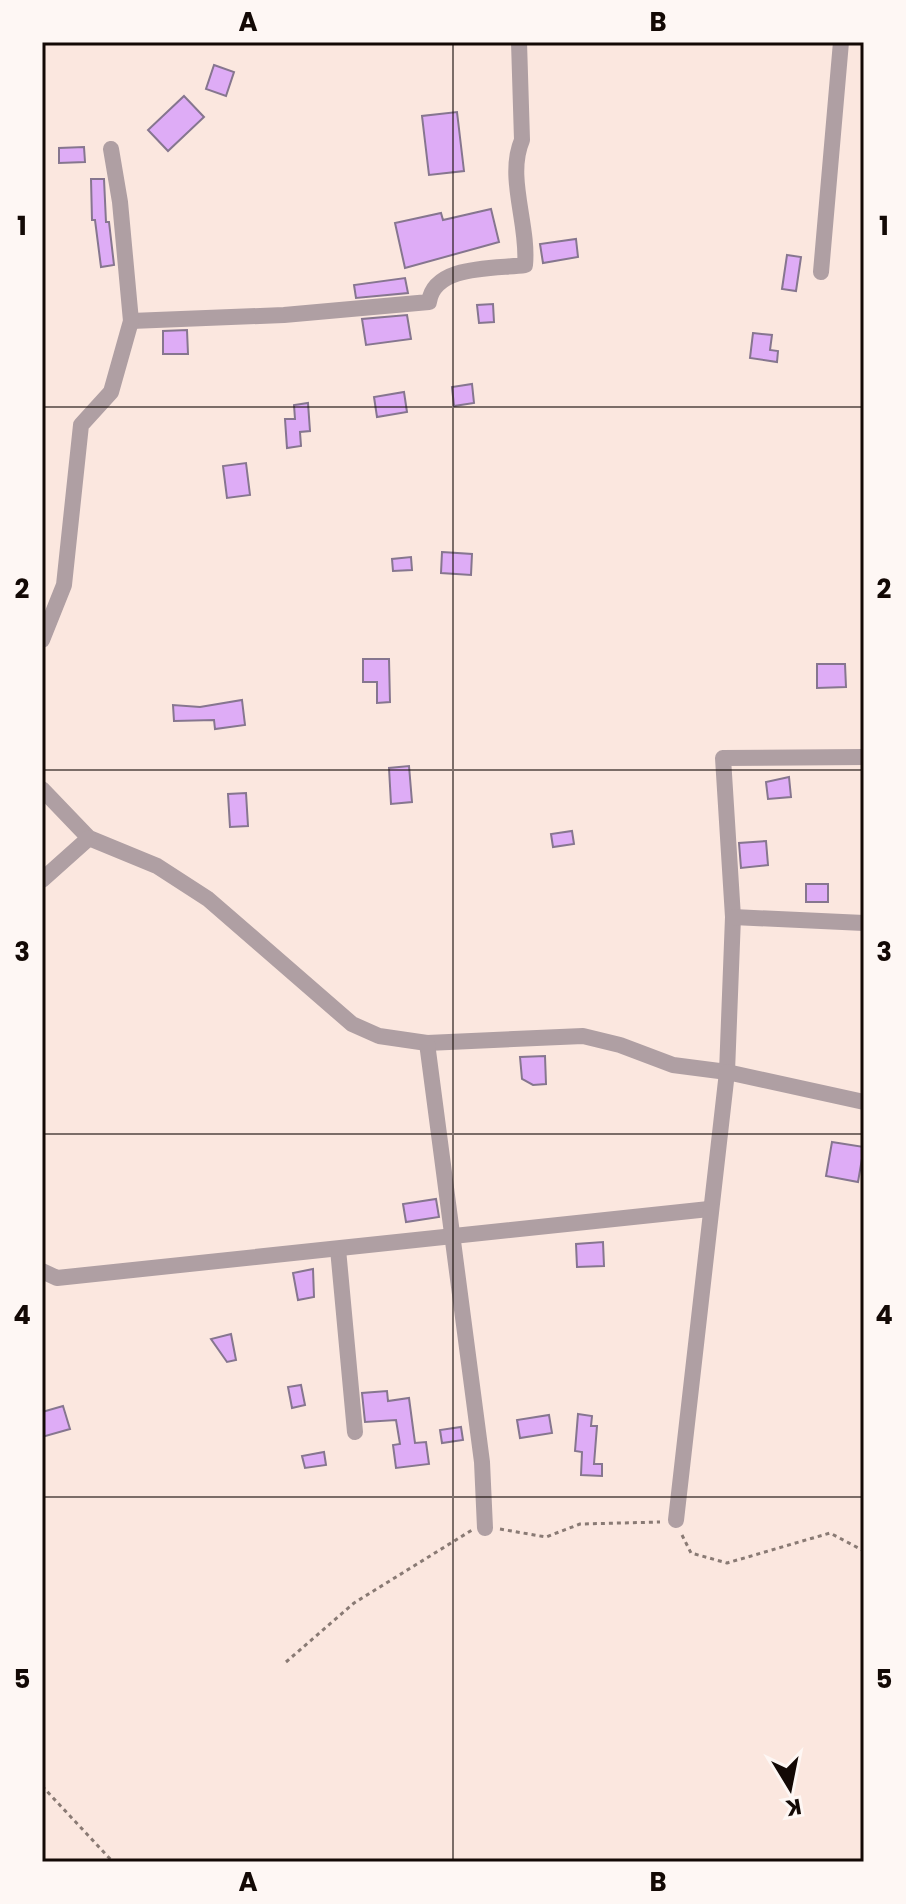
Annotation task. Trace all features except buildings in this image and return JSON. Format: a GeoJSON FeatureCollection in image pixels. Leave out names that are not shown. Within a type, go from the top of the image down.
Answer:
{"type":"FeatureCollection","features":[{"type":"Feature","properties":{"kind":"street"},"geometry":{"type":"LineString","coordinates":[[131,321],[284,315],[429,302],[433,289],[446,277],[525,265],[527,235],[516,154],[522,140],[519,42]]}},
{"type":"Feature","properties":{"kind":"street"},"geometry":{"type":"LineString","coordinates":[[821,272],[841,42]]}},
{"type":"Feature","properties":{"kind":"street"},"geometry":{"type":"LineString","coordinates":[[42,640],[64,585],[81,425],[111,392],[131,321],[120,202],[111,149]]}},
{"type":"Feature","properties":{"kind":"street"},"geometry":{"type":"LineString","coordinates":[[676,1520],[727,1072],[733,917],[723,758],[864,757]]}},
{"type":"Feature","properties":{"kind":"street"},"geometry":{"type":"LineString","coordinates":[[42,789],[89,838],[157,866],[208,899],[352,1024],[379,1036],[427,1043],[583,1036],[620,1045],[673,1065],[727,1072],[864,1102]]}},
{"type":"Feature","properties":{"kind":"street"},"geometry":{"type":"LineString","coordinates":[[42,880],[89,838]]}},
{"type":"Feature","properties":{"kind":"street"},"geometry":{"type":"LineString","coordinates":[[733,917],[864,923]]}},
{"type":"Feature","properties":{"kind":"street"},"geometry":{"type":"LineString","coordinates":[[427,1043],[482,1462],[485,1528]]}},
{"type":"Feature","properties":{"kind":"street"},"geometry":{"type":"LineString","coordinates":[[42,1271],[57,1278],[709,1209]]}},
{"type":"Feature","properties":{"kind":"street"},"geometry":{"type":"LineString","coordinates":[[338,1249],[355,1432]]}},
{"type":"Feature","properties":{"kind":"path"},"geometry":{"type":"LineString","coordinates":[[286,1662],[354,1603],[473,1530],[485,1528],[546,1537],[580,1524],[676,1520],[691,1553],[727,1563],[830,1533],[864,1551]]}},
{"type":"Feature","properties":{"kind":"path"},"geometry":{"type":"LineString","coordinates":[[42,1786],[113,1862]]}}]}
